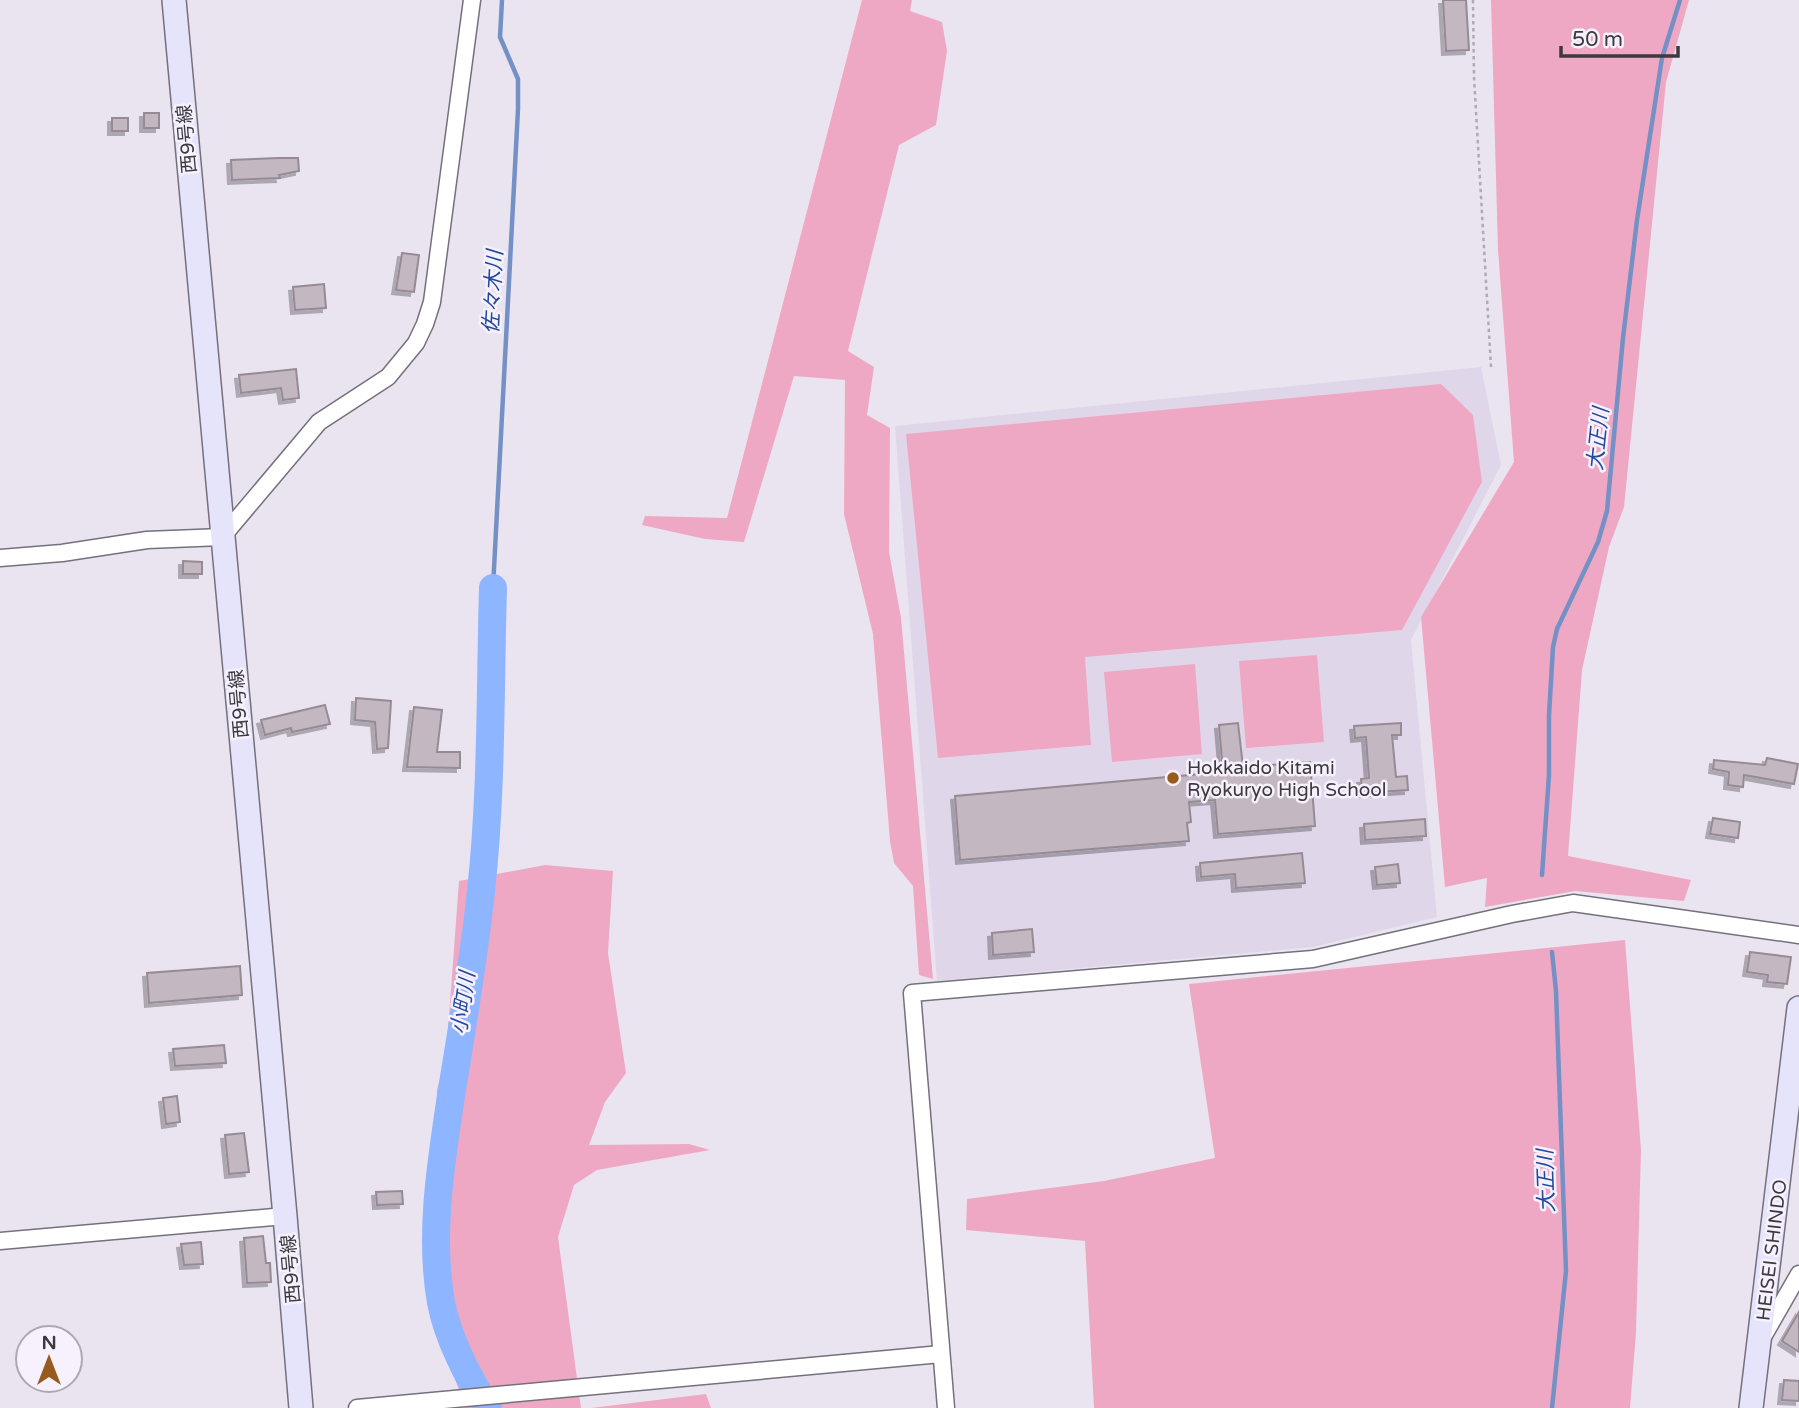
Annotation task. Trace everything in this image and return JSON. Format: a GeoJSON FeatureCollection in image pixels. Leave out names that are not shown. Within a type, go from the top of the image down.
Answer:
{"type":"FeatureCollection","features":[{"type":"Feature","properties":{"kind":"street","name":"西9号線"},"geometry":{"type":"LineString","coordinates":[[174,0],[285,1216],[300,1408]]}},
{"type":"Feature","properties":{"kind":"street"},"geometry":{"type":"LineString","coordinates":[[0,558],[62,553],[147,540],[222,537],[319,422],[388,377],[416,343],[432,302],[472,0]]}},
{"type":"Feature","properties":{"kind":"street"},"geometry":{"type":"LineString","coordinates":[[946,1408],[912,993],[1313,959],[1573,903],[1799,934]]}},
{"type":"Feature","properties":{"kind":"street","name":"HEISEI SHINDO"},"geometry":{"type":"LineString","coordinates":[[1751,1408],[1799,1008]]}},
{"type":"Feature","properties":{"kind":"street"},"geometry":{"type":"LineString","coordinates":[[0,1241],[285,1216]]}},
{"type":"Feature","properties":{"kind":"street"},"geometry":{"type":"LineString","coordinates":[[1760,1342],[1799,1274]]}},
{"type":"Feature","properties":{"kind":"street"},"geometry":{"type":"LineString","coordinates":[[357,1408],[941,1354]]}},
{"type":"Feature","properties":{"kind":"path"},"geometry":{"type":"LineString","coordinates":[[1474,0],[1474,77],[1491,367]]}},
{"type":"Feature","properties":{"kind":"shaded area"},"geometry":{"type":"Polygon","coordinates":[[[862,0],[912,0],[910,11],[942,22],[947,51],[936,125],[899,145],[848,351],[874,367],[867,415],[890,428],[889,552],[901,618],[933,979],[919,975],[913,886],[894,863],[890,841],[873,634],[844,514],[845,380],[794,376],[744,542],[705,539],[642,525],[645,516],[727,518],[862,0]]]}},
{"type":"Feature","properties":{"kind":"shaded area"},"geometry":{"type":"Polygon","coordinates":[[[1491,0],[1689,0],[1666,82],[1624,507],[1609,547],[1582,670],[1568,856],[1691,880],[1684,901],[1575,891],[1485,907],[1487,878],[1445,887],[1421,617],[1514,462],[1498,250],[1491,0]]]}},
{"type":"Feature","properties":{"kind":"shaded area","name":"Hokkaido Kitami Ryokuryo High School"},"geometry":{"type":"Polygon","coordinates":[[[1481,367],[1501,465],[1411,640],[1437,917],[1313,947],[937,981],[895,426],[1481,367]]]}},
{"type":"Feature","properties":{"kind":"shaded area"},"geometry":{"type":"Polygon","coordinates":[[[1441,384],[1473,415],[1482,482],[1402,630],[1085,657],[1091,745],[938,758],[906,434],[1441,384]]]}},
{"type":"Feature","properties":{"kind":"shaded area"},"geometry":{"type":"Polygon","coordinates":[[[1317,655],[1324,742],[1246,748],[1239,661],[1317,655]]]}},
{"type":"Feature","properties":{"kind":"shaded area"},"geometry":{"type":"Polygon","coordinates":[[[1195,664],[1202,754],[1112,762],[1104,672],[1195,664]]]}},
{"type":"Feature","properties":{"kind":"shaded area"},"geometry":{"type":"Polygon","coordinates":[[[545,865],[613,871],[608,953],[626,1073],[605,1102],[589,1145],[689,1144],[710,1150],[597,1170],[574,1185],[558,1237],[581,1408],[465,1408],[429,1302],[437,1090],[446,1057],[459,881],[545,865]]]}},
{"type":"Feature","properties":{"kind":"shaded area"},"geometry":{"type":"Polygon","coordinates":[[[1625,940],[1641,1150],[1636,1332],[1630,1408],[1094,1408],[1085,1241],[966,1230],[967,1199],[1104,1181],[1215,1158],[1189,984],[1625,940]]]}},
{"type":"Feature","properties":{"kind":"shaded area"},"geometry":{"type":"Polygon","coordinates":[[[706,1394],[711,1408],[591,1408],[706,1394]]]}},
{"type":"Feature","properties":{"kind":"building"},"geometry":{"type":"Polygon","coordinates":[[[1443,0],[1466,0],[1469,50],[1446,51],[1443,0]]]}},
{"type":"Feature","properties":{"kind":"building"},"geometry":{"type":"Polygon","coordinates":[[[144,113],[159,113],[159,128],[144,128],[144,113]]]}},
{"type":"Feature","properties":{"kind":"building"},"geometry":{"type":"Polygon","coordinates":[[[112,118],[128,118],[128,131],[112,131],[112,118]]]}},
{"type":"Feature","properties":{"kind":"building"},"geometry":{"type":"Polygon","coordinates":[[[298,158],[299,171],[279,175],[280,178],[232,180],[231,160],[298,158]]]}},
{"type":"Feature","properties":{"kind":"building"},"geometry":{"type":"Polygon","coordinates":[[[402,253],[419,255],[414,292],[396,290],[402,253]]]}},
{"type":"Feature","properties":{"kind":"building"},"geometry":{"type":"Polygon","coordinates":[[[324,284],[326,308],[295,310],[293,287],[324,284]]]}},
{"type":"Feature","properties":{"kind":"building"},"geometry":{"type":"Polygon","coordinates":[[[296,369],[299,398],[283,400],[281,388],[241,393],[239,375],[296,369]]]}},
{"type":"Feature","properties":{"kind":"building"},"geometry":{"type":"Polygon","coordinates":[[[183,561],[202,562],[202,574],[183,574],[183,561]]]}},
{"type":"Feature","properties":{"kind":"building"},"geometry":{"type":"Polygon","coordinates":[[[356,698],[391,701],[388,748],[377,749],[375,722],[355,720],[356,698]]]}},
{"type":"Feature","properties":{"kind":"building"},"geometry":{"type":"Polygon","coordinates":[[[325,705],[330,724],[292,732],[291,728],[265,735],[261,720],[325,705]]]}},
{"type":"Feature","properties":{"kind":"building"},"geometry":{"type":"Polygon","coordinates":[[[414,707],[442,710],[437,752],[460,752],[460,768],[407,767],[414,707]]]}},
{"type":"Feature","properties":{"kind":"building"},"geometry":{"type":"Polygon","coordinates":[[[1238,723],[1243,767],[1310,762],[1315,826],[1218,834],[1215,800],[1189,802],[1189,841],[960,860],[955,796],[1223,772],[1219,725],[1238,723]]]}},
{"type":"Feature","properties":{"kind":"building"},"geometry":{"type":"Polygon","coordinates":[[[1401,723],[1401,735],[1392,735],[1396,777],[1407,776],[1408,790],[1362,793],[1361,779],[1369,778],[1366,737],[1355,738],[1354,726],[1401,723]]]}},
{"type":"Feature","properties":{"kind":"building"},"geometry":{"type":"Polygon","coordinates":[[[1767,758],[1798,764],[1794,784],[1744,775],[1743,787],[1728,785],[1729,772],[1713,769],[1714,760],[1765,765],[1767,758]]]}},
{"type":"Feature","properties":{"kind":"building"},"geometry":{"type":"Polygon","coordinates":[[[1713,818],[1740,822],[1738,838],[1710,834],[1713,818]]]}},
{"type":"Feature","properties":{"kind":"building"},"geometry":{"type":"Polygon","coordinates":[[[1425,819],[1426,836],[1365,840],[1364,824],[1425,819]]]}},
{"type":"Feature","properties":{"kind":"building"},"geometry":{"type":"Polygon","coordinates":[[[1302,853],[1305,883],[1236,888],[1235,874],[1201,877],[1200,863],[1302,853]]]}},
{"type":"Feature","properties":{"kind":"building"},"geometry":{"type":"Polygon","coordinates":[[[1398,864],[1400,883],[1377,885],[1375,867],[1398,864]]]}},
{"type":"Feature","properties":{"kind":"building"},"geometry":{"type":"Polygon","coordinates":[[[1032,929],[1034,952],[993,955],[992,933],[1032,929]]]}},
{"type":"Feature","properties":{"kind":"building"},"geometry":{"type":"Polygon","coordinates":[[[1750,952],[1791,957],[1787,984],[1767,982],[1768,975],[1747,972],[1750,952]]]}},
{"type":"Feature","properties":{"kind":"building"},"geometry":{"type":"Polygon","coordinates":[[[240,966],[242,995],[149,1003],[147,973],[240,966]]]}},
{"type":"Feature","properties":{"kind":"building"},"geometry":{"type":"Polygon","coordinates":[[[224,1045],[226,1063],[175,1066],[173,1049],[224,1045]]]}},
{"type":"Feature","properties":{"kind":"building"},"geometry":{"type":"Polygon","coordinates":[[[177,1096],[180,1122],[166,1124],[163,1098],[177,1096]]]}},
{"type":"Feature","properties":{"kind":"building"},"geometry":{"type":"Polygon","coordinates":[[[244,1133],[249,1172],[229,1174],[225,1135],[244,1133]]]}},
{"type":"Feature","properties":{"kind":"building"},"geometry":{"type":"Polygon","coordinates":[[[402,1191],[403,1204],[377,1205],[376,1192],[402,1191]]]}},
{"type":"Feature","properties":{"kind":"building"},"geometry":{"type":"Polygon","coordinates":[[[263,1236],[266,1263],[270,1263],[271,1282],[247,1283],[244,1238],[263,1236]]]}},
{"type":"Feature","properties":{"kind":"building"},"geometry":{"type":"Polygon","coordinates":[[[201,1242],[203,1264],[184,1265],[181,1244],[201,1242]]]}},
{"type":"Feature","properties":{"kind":"building"},"geometry":{"type":"Polygon","coordinates":[[[1799,1312],[1799,1352],[1782,1341],[1799,1312]]]}},
{"type":"Feature","properties":{"kind":"building"},"geometry":{"type":"Polygon","coordinates":[[[1784,1380],[1799,1381],[1799,1401],[1782,1400],[1784,1380]]]}},
{"type":"Feature","properties":{"kind":"waterway","name":"佐々木川"},"geometry":{"type":"LineString","coordinates":[[493,588],[518,109],[518,79],[500,37],[502,0]]}},
{"type":"Feature","properties":{"kind":"waterway","name":"大正川"},"geometry":{"type":"LineString","coordinates":[[1542,875],[1549,775],[1553,647],[1557,629],[1598,542],[1607,511],[1637,220],[1662,58],[1680,0]]}},
{"type":"Feature","properties":{"kind":"waterway","name":"小町川"},"geometry":{"type":"LineString","coordinates":[[488,1408],[466,1371],[444,1315],[438,1277],[436,1225],[440,1173],[475,942],[485,853],[493,588]]}},
{"type":"Feature","properties":{"kind":"waterway","name":"大正川"},"geometry":{"type":"LineString","coordinates":[[1552,952],[1556,991],[1566,1271],[1552,1408]]}},
{"type":"Feature","properties":{"kind":"place","name":"Hokkaido Kitami Ryokuryo High School"},"geometry":{"type":"Point","coordinates":[1173,778]}}]}
